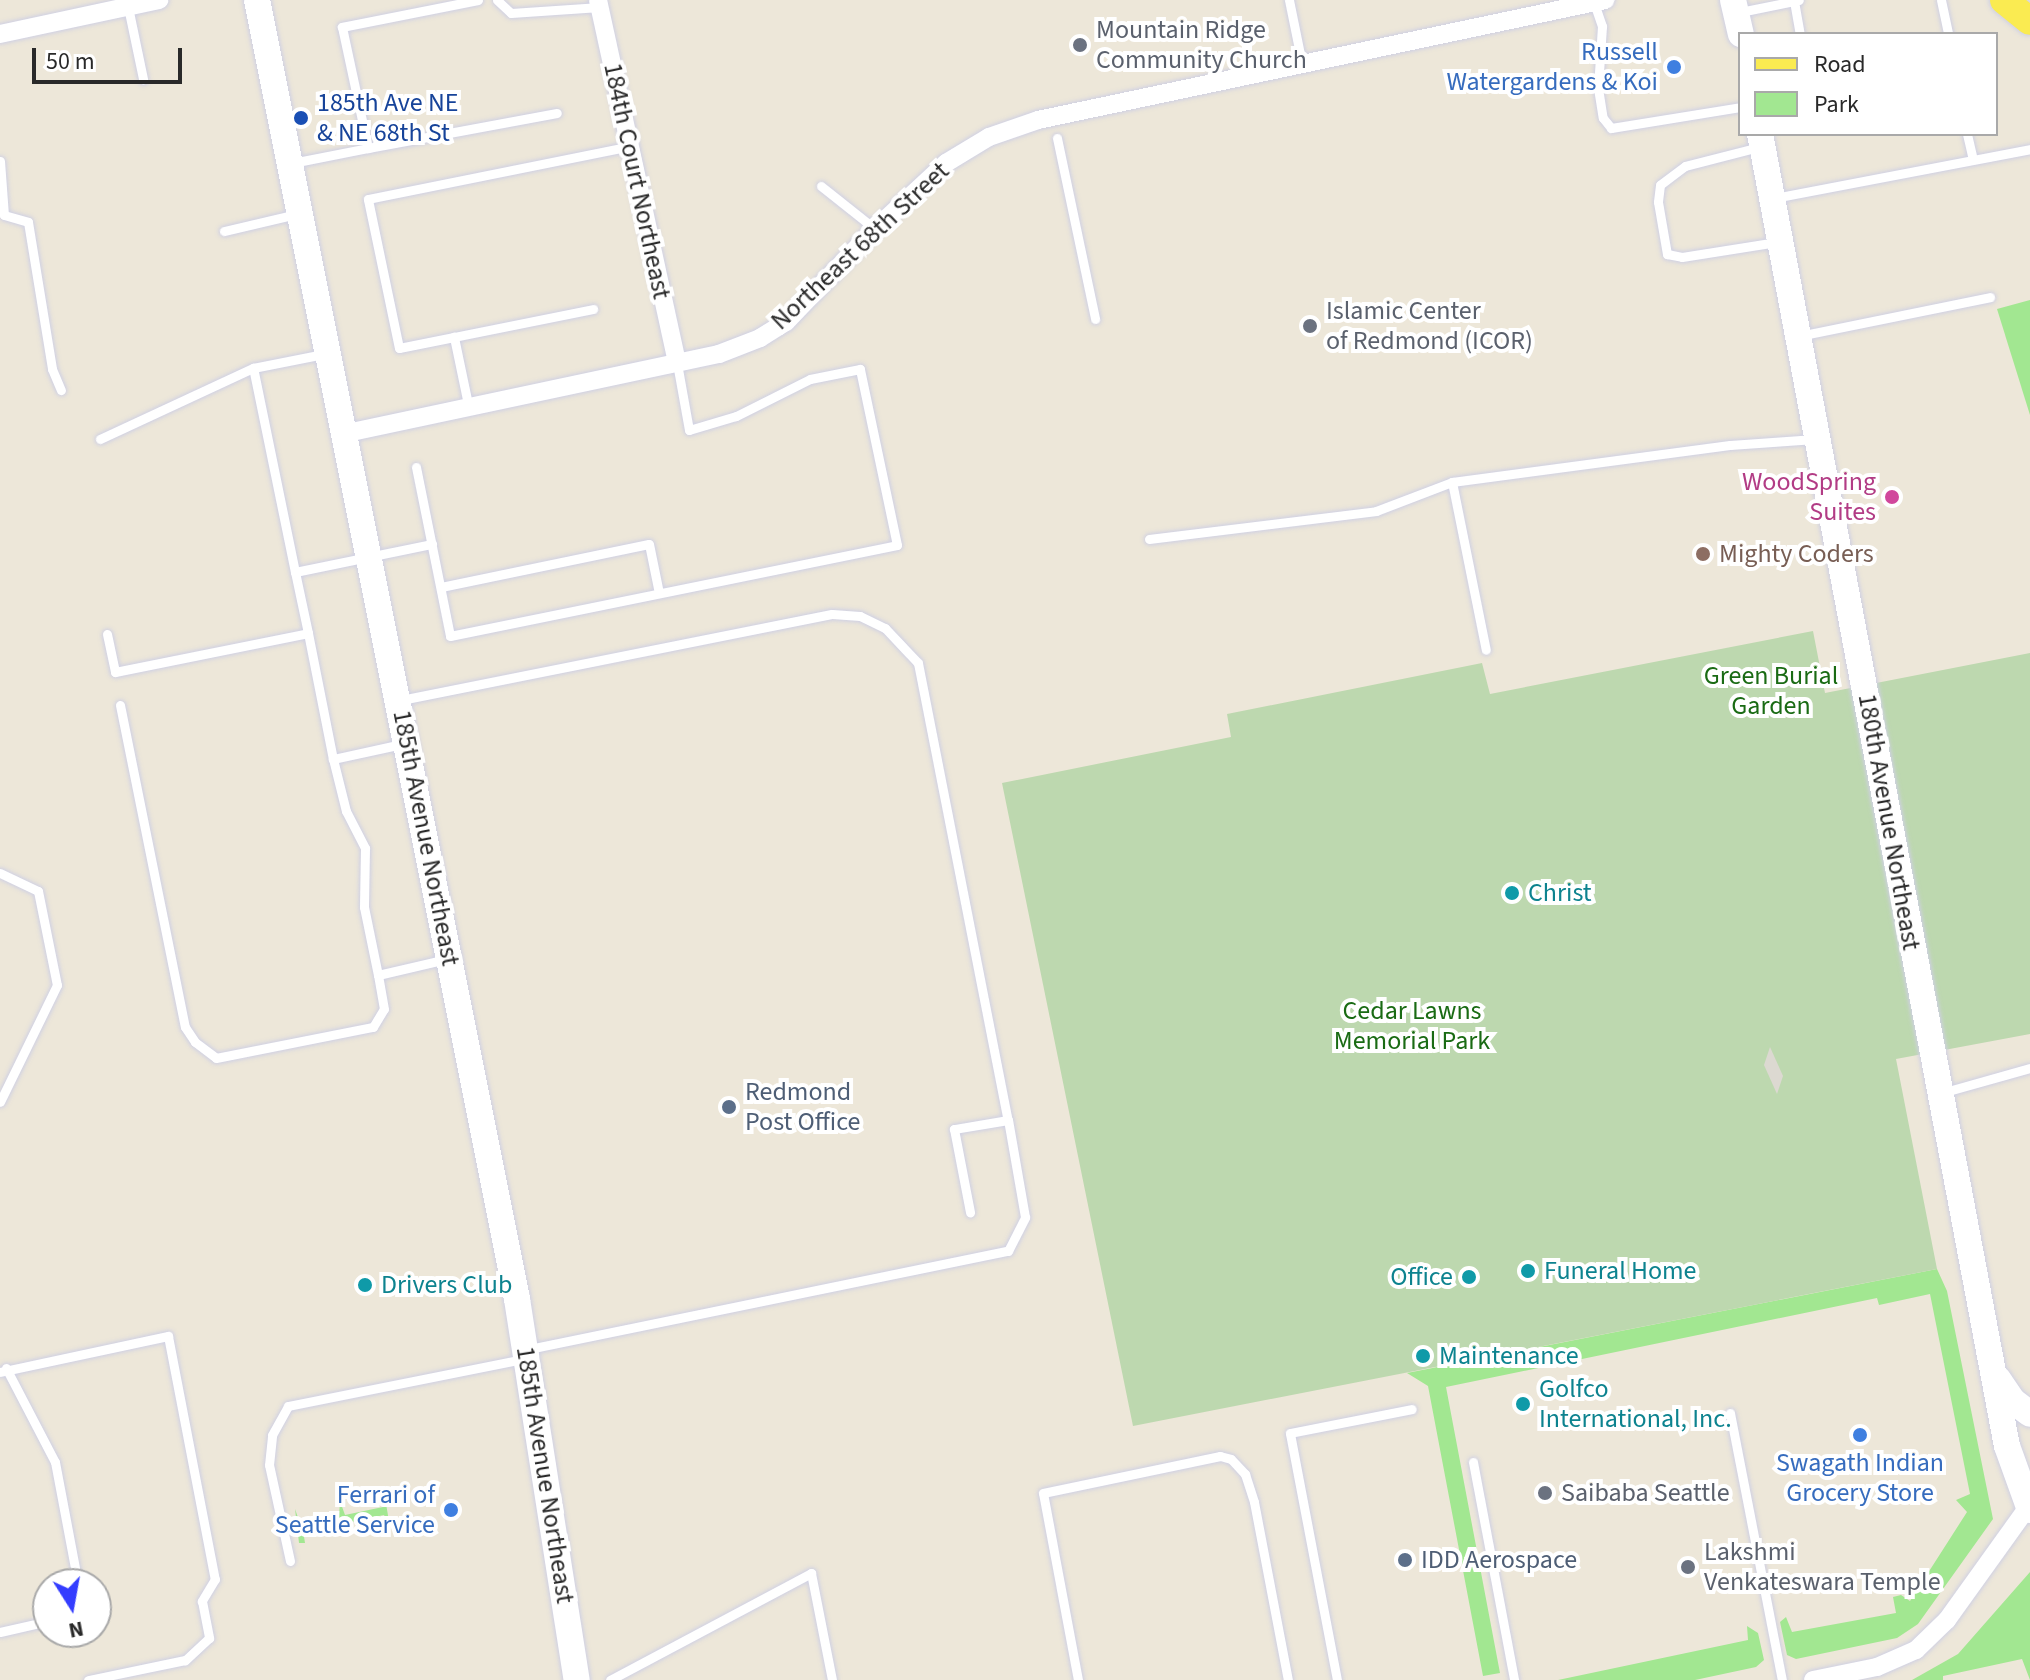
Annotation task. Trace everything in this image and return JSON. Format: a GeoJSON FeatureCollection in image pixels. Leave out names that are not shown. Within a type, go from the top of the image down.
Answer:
{"type":"FeatureCollection","features":[{"type":"Feature","properties":{"kind":"main road"},"geometry":{"type":"LineString","coordinates":[[2004,0],[2030,21]]}},
{"type":"Feature","properties":{"kind":"street"},"geometry":{"type":"LineString","coordinates":[[0,34],[159,0]]}},
{"type":"Feature","properties":{"kind":"street","name":"185th Avenue Northeast"},"geometry":{"type":"LineString","coordinates":[[257,0],[347,433],[526,1354],[577,1680]]}},
{"type":"Feature","properties":{"kind":"street","name":"Northeast 68th Street"},"geometry":{"type":"LineString","coordinates":[[347,433],[719,354],[786,322],[875,229],[946,163],[989,137],[1038,120],[1598,1]]}},
{"type":"Feature","properties":{"kind":"street","name":"184th Court Northeast"},"geometry":{"type":"LineString","coordinates":[[599,4],[677,363]]}},
{"type":"Feature","properties":{"kind":"street","name":"180th Avenue Northeast"},"geometry":{"type":"LineString","coordinates":[[1762,140],[2007,1446],[2029,1508]]}},
{"type":"Feature","properties":{"kind":"street"},"geometry":{"type":"LineString","coordinates":[[1993,1371],[2013,1401],[2030,1414]]}},
{"type":"Feature","properties":{"kind":"street"},"geometry":{"type":"LineString","coordinates":[[1813,1680],[1877,1667],[1916,1650],[1947,1620],[2029,1508]]}},
{"type":"Feature","properties":{"kind":"lane"},"geometry":{"type":"LineString","coordinates":[[368,148],[342,27],[478,0]]}},
{"type":"Feature","properties":{"kind":"lane"},"geometry":{"type":"LineString","coordinates":[[497,0],[511,13],[599,4]]}},
{"type":"Feature","properties":{"kind":"lane"},"geometry":{"type":"LineString","coordinates":[[1289,0],[1302,64]]}},
{"type":"Feature","properties":{"kind":"lane"},"geometry":{"type":"LineString","coordinates":[[1737,15],[1796,0],[1800,32]]}},
{"type":"Feature","properties":{"kind":"lane"},"geometry":{"type":"LineString","coordinates":[[1941,0],[1948,32]]}},
{"type":"Feature","properties":{"kind":"lane"},"geometry":{"type":"LineString","coordinates":[[1598,1],[1602,26],[1598,88],[1603,118],[1611,128],[1738,107]]}},
{"type":"Feature","properties":{"kind":"lane"},"geometry":{"type":"LineString","coordinates":[[128,7],[143,79]]}},
{"type":"Feature","properties":{"kind":"lane"},"geometry":{"type":"LineString","coordinates":[[290,163],[557,113]]}},
{"type":"Feature","properties":{"kind":"lane"},"geometry":{"type":"LineString","coordinates":[[1967,136],[1973,159]]}},
{"type":"Feature","properties":{"kind":"lane"},"geometry":{"type":"LineString","coordinates":[[1057,138],[1095,319]]}},
{"type":"Feature","properties":{"kind":"lane"},"geometry":{"type":"LineString","coordinates":[[1762,140],[1685,166],[1660,185],[1658,202],[1667,254],[1682,257],[1781,241]]}},
{"type":"Feature","properties":{"kind":"lane"},"geometry":{"type":"LineString","coordinates":[[593,309],[399,348],[368,199],[630,146]]}},
{"type":"Feature","properties":{"kind":"lane"},"geometry":{"type":"LineString","coordinates":[[1773,198],[2030,149]]}},
{"type":"Feature","properties":{"kind":"lane"},"geometry":{"type":"LineString","coordinates":[[0,161],[2,217],[28,222],[52,369],[61,390]]}},
{"type":"Feature","properties":{"kind":"lane"},"geometry":{"type":"LineString","coordinates":[[821,186],[875,229]]}},
{"type":"Feature","properties":{"kind":"lane"},"geometry":{"type":"LineString","coordinates":[[224,231],[300,214]]}},
{"type":"Feature","properties":{"kind":"lane"},"geometry":{"type":"LineString","coordinates":[[1799,336],[1990,297]]}},
{"type":"Feature","properties":{"kind":"lane"},"geometry":{"type":"LineString","coordinates":[[454,337],[469,409]]}},
{"type":"Feature","properties":{"kind":"lane"},"geometry":{"type":"LineString","coordinates":[[100,439],[253,368],[330,353]]}},
{"type":"Feature","properties":{"kind":"lane"},"geometry":{"type":"LineString","coordinates":[[416,467],[450,636],[897,545],[860,369],[810,379],[736,416],[689,430],[677,363]]}},
{"type":"Feature","properties":{"kind":"lane"},"geometry":{"type":"LineString","coordinates":[[120,705],[185,1027],[195,1042],[216,1058],[373,1027],[384,1009],[364,907],[365,848],[346,811],[333,759],[253,368]]}},
{"type":"Feature","properties":{"kind":"lane"},"geometry":{"type":"LineString","coordinates":[[1149,539],[1376,511],[1452,482],[1730,445],[1819,438]]}},
{"type":"Feature","properties":{"kind":"lane"},"geometry":{"type":"LineString","coordinates":[[1452,482],[1486,650]]}},
{"type":"Feature","properties":{"kind":"lane"},"geometry":{"type":"LineString","coordinates":[[295,572],[432,544]]}},
{"type":"Feature","properties":{"kind":"lane"},"geometry":{"type":"LineString","coordinates":[[441,587],[649,544],[659,593]]}},
{"type":"Feature","properties":{"kind":"lane"},"geometry":{"type":"LineString","coordinates":[[290,1561],[269,1465],[272,1435],[288,1406],[1008,1251],[1025,1217],[918,663],[885,628],[860,616],[832,614],[399,700]]}},
{"type":"Feature","properties":{"kind":"lane"},"geometry":{"type":"LineString","coordinates":[[107,634],[115,672],[308,633]]}},
{"type":"Feature","properties":{"kind":"lane"},"geometry":{"type":"LineString","coordinates":[[333,759],[407,743]]}},
{"type":"Feature","properties":{"kind":"lane"},"geometry":{"type":"LineString","coordinates":[[0,873],[38,891],[57,985],[0,1102]]}},
{"type":"Feature","properties":{"kind":"lane"},"geometry":{"type":"LineString","coordinates":[[378,975],[450,958]]}},
{"type":"Feature","properties":{"kind":"lane"},"geometry":{"type":"LineString","coordinates":[[1940,1093],[2030,1068]]}},
{"type":"Feature","properties":{"kind":"lane"},"geometry":{"type":"LineString","coordinates":[[970,1212],[954,1129],[1008,1120]]}},
{"type":"Feature","properties":{"kind":"lane"},"geometry":{"type":"LineString","coordinates":[[75,1568],[55,1462],[3,1370],[168,1336],[215,1579],[202,1601],[209,1638],[185,1660],[88,1680]]}},
{"type":"Feature","properties":{"kind":"lane"},"geometry":{"type":"LineString","coordinates":[[1337,1680],[1290,1433],[1412,1409]]}},
{"type":"Feature","properties":{"kind":"lane"},"geometry":{"type":"LineString","coordinates":[[1730,1413],[1782,1680]]}},
{"type":"Feature","properties":{"kind":"lane"},"geometry":{"type":"LineString","coordinates":[[1078,1680],[1043,1493],[1220,1456],[1231,1459],[1245,1474],[1254,1502],[1288,1680]]}},
{"type":"Feature","properties":{"kind":"lane"},"geometry":{"type":"LineString","coordinates":[[1473,1462],[1514,1680]]}},
{"type":"Feature","properties":{"kind":"lane"},"geometry":{"type":"LineString","coordinates":[[610,1680],[811,1573],[832,1680]]}},
{"type":"Feature","properties":{"kind":"lane"},"geometry":{"type":"LineString","coordinates":[[0,1632],[32,1625]]}},
{"type":"Feature","properties":{"kind":"green space"},"geometry":{"type":"Polygon","coordinates":[[[2030,300],[2030,415],[1997,309],[2030,300]]]}},
{"type":"Feature","properties":{"kind":"green space","name":"Cedar Lawns Memorial Park"},"geometry":{"type":"Polygon","coordinates":[[[1813,631],[1825,693],[2030,653],[2030,1034],[1896,1059],[1937,1269],[1133,1426],[1002,783],[1231,737],[1227,714],[1482,663],[1490,694],[1813,631]]]}},
{"type":"Feature","properties":{"kind":"green space"},"geometry":{"type":"Polygon","coordinates":[[[1937,1269],[1947,1291],[1993,1519],[1918,1624],[1897,1638],[1796,1659],[1787,1655],[1780,1622],[1786,1617],[1792,1632],[1896,1613],[1893,1597],[1901,1595],[1910,1601],[1967,1512],[1956,1500],[1970,1494],[1930,1294],[1879,1305],[1877,1298],[1446,1387],[1500,1673],[1483,1676],[1428,1386],[1407,1373],[1937,1269]]]}},
{"type":"Feature","properties":{"kind":"green space"},"geometry":{"type":"Polygon","coordinates":[[[384,1492],[390,1527],[384,1515],[347,1523],[347,1537],[340,1522],[303,1530],[305,1543],[299,1543],[295,1509],[300,1523],[339,1516],[340,1501],[345,1515],[383,1507],[384,1492]]]}},
{"type":"Feature","properties":{"kind":"green space"},"geometry":{"type":"Polygon","coordinates":[[[2030,1572],[2030,1680],[2022,1659],[1943,1676],[1943,1680],[1912,1680],[1958,1654],[2030,1572]]]}},
{"type":"Feature","properties":{"kind":"green space"},"geometry":{"type":"Polygon","coordinates":[[[1747,1626],[1758,1633],[1764,1660],[1756,1667],[1695,1680],[1558,1680],[1748,1640],[1747,1626]]]}},
{"type":"Feature","properties":{"kind":"shaded area"},"geometry":{"type":"Polygon","coordinates":[[[1770,1047],[1783,1076],[1777,1094],[1764,1065],[1770,1047]]]}},
{"type":"Feature","properties":{"kind":"place","name":"Mountain Ridge Community Church"},"geometry":{"type":"Point","coordinates":[1080,45]}},
{"type":"Feature","properties":{"kind":"place","name":"Russell Watergardens & Koi"},"geometry":{"type":"Point","coordinates":[1674,67]}},
{"type":"Feature","properties":{"kind":"place","name":"185th Ave NE & NE 68th St"},"geometry":{"type":"Point","coordinates":[301,118]}},
{"type":"Feature","properties":{"kind":"place","name":"Islamic Center of Redmond (ICOR)"},"geometry":{"type":"Point","coordinates":[1310,326]}},
{"type":"Feature","properties":{"kind":"place","name":"WoodSpring Suites"},"geometry":{"type":"Point","coordinates":[1892,497]}},
{"type":"Feature","properties":{"kind":"place","name":"Mighty Coders"},"geometry":{"type":"Point","coordinates":[1703,554]}},
{"type":"Feature","properties":{"kind":"place","name":"Christ"},"geometry":{"type":"Point","coordinates":[1512,893]}},
{"type":"Feature","properties":{"kind":"place","name":"Redmond Post Office"},"geometry":{"type":"Point","coordinates":[729,1107]}},
{"type":"Feature","properties":{"kind":"place","name":"Funeral Home"},"geometry":{"type":"Point","coordinates":[1528,1271]}},
{"type":"Feature","properties":{"kind":"place","name":"Office"},"geometry":{"type":"Point","coordinates":[1469,1277]}},
{"type":"Feature","properties":{"kind":"place","name":"Drivers Club"},"geometry":{"type":"Point","coordinates":[365,1285]}},
{"type":"Feature","properties":{"kind":"place","name":"Maintenance"},"geometry":{"type":"Point","coordinates":[1423,1356]}},
{"type":"Feature","properties":{"kind":"place","name":"Golfco International, Inc."},"geometry":{"type":"Point","coordinates":[1523,1404]}},
{"type":"Feature","properties":{"kind":"place","name":"Swagath Indian Grocery Store"},"geometry":{"type":"Point","coordinates":[1860,1435]}},
{"type":"Feature","properties":{"kind":"place","name":"Saibaba Seattle"},"geometry":{"type":"Point","coordinates":[1545,1493]}},
{"type":"Feature","properties":{"kind":"place","name":"Ferrari of Seattle Service"},"geometry":{"type":"Point","coordinates":[451,1510]}},
{"type":"Feature","properties":{"kind":"place","name":"IDD Aerospace"},"geometry":{"type":"Point","coordinates":[1405,1560]}},
{"type":"Feature","properties":{"kind":"place","name":"Lakshmi Venkateswara Temple"},"geometry":{"type":"Point","coordinates":[1688,1567]}},
{"type":"Feature","properties":{"kind":"park label","name":"Green Burial Garden"},"geometry":{"type":"Point","coordinates":[1771,691]}}]}
